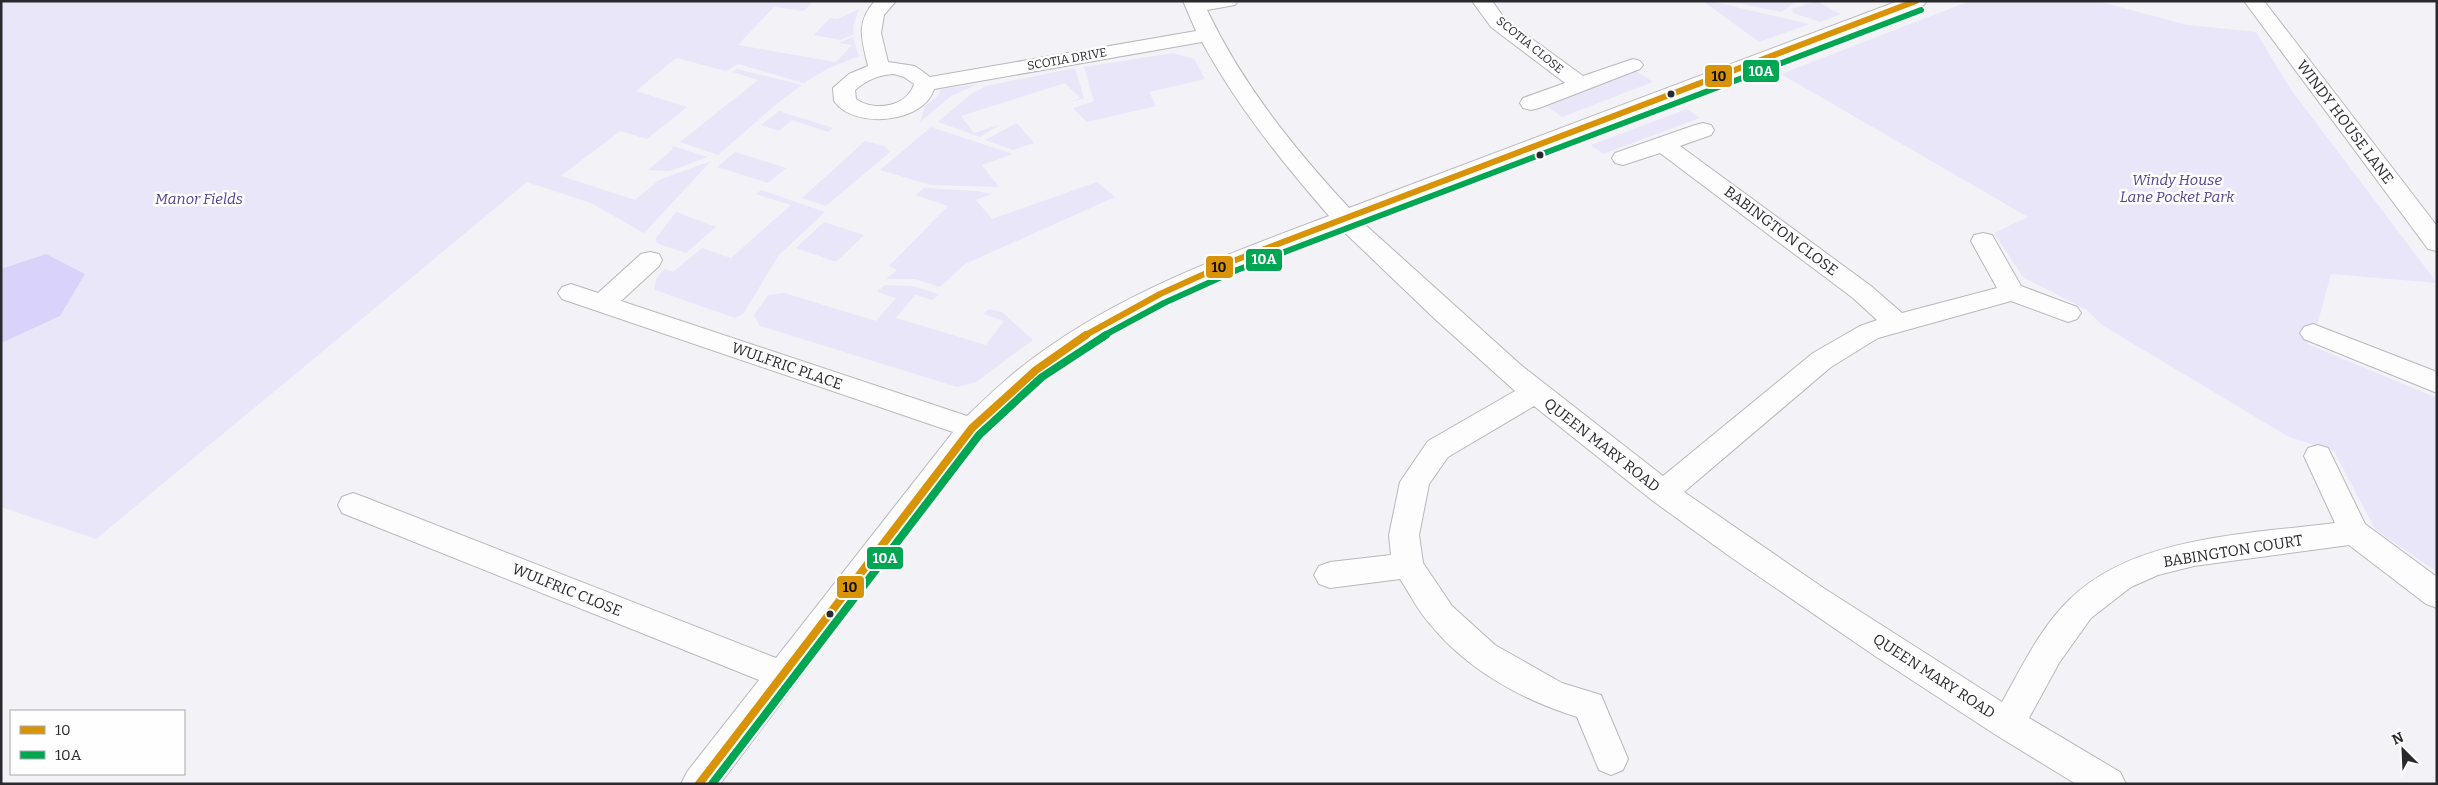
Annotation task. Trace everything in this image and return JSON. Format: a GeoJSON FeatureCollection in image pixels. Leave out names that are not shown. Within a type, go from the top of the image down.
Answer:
{"type":"FeatureCollection","features":[{"type":"Feature","properties":{"kind":"street"},"geometry":{"type":"LineString","coordinates":[[879,69],[871,33],[874,14],[886,1]]}},
{"type":"Feature","properties":{"kind":"street"},"geometry":{"type":"LineString","coordinates":[[1194,3],[1228,1]]}},
{"type":"Feature","properties":{"kind":"street","name":"SCOTIA CLOSE"},"geometry":{"type":"LineString","coordinates":[[1482,1],[1498,23],[1581,85]]}},
{"type":"Feature","properties":{"kind":"street"},"geometry":{"type":"LineString","coordinates":[[699,784],[972,428],[1015,386],[1046,362],[1162,291],[1233,261],[1917,1]]}},
{"type":"Feature","properties":{"kind":"street","name":"WINDY HOUSE LANE"},"geometry":{"type":"LineString","coordinates":[[2254,1],[2437,242]]}},
{"type":"Feature","properties":{"kind":"street","name":"QUEEN MARY ROAD"},"geometry":{"type":"LineString","coordinates":[[1194,3],[1209,35],[1239,87],[1274,136],[1345,218],[1534,392],[1663,492],[1795,586],[2008,724],[2108,784]]}},
{"type":"Feature","properties":{"kind":"street","name":"SCOTIA DRIVE"},"geometry":{"type":"LineString","coordinates":[[925,84],[1209,35]]}},
{"type":"Feature","properties":{"kind":"street"},"geometry":{"type":"LineString","coordinates":[[1531,103],[1633,65]]}},
{"type":"Feature","properties":{"kind":"street"},"geometry":{"type":"LineString","coordinates":[[879,69],[909,70],[919,76],[925,84],[921,97],[904,108],[881,113],[858,110],[845,101],[844,88],[857,76],[879,69]]}},
{"type":"Feature","properties":{"kind":"street"},"geometry":{"type":"LineString","coordinates":[[1622,158],[1703,130]]}},
{"type":"Feature","properties":{"kind":"street","name":"BABINGTON CLOSE"},"geometry":{"type":"LineString","coordinates":[[1662,143],[1862,292],[1898,323]]}},
{"type":"Feature","properties":{"kind":"street"},"geometry":{"type":"LineString","coordinates":[[1983,241],[2012,292]]}},
{"type":"Feature","properties":{"kind":"street"},"geometry":{"type":"LineString","coordinates":[[602,304],[650,260]]}},
{"type":"Feature","properties":{"kind":"street"},"geometry":{"type":"LineString","coordinates":[[1663,492],[1822,360],[1869,332],[2012,292],[2068,313]]}},
{"type":"Feature","properties":{"kind":"street","name":"WULFRIC PLACE"},"geometry":{"type":"LineString","coordinates":[[571,294],[972,428]]}},
{"type":"Feature","properties":{"kind":"street"},"geometry":{"type":"LineString","coordinates":[[2312,333],[2437,383]]}},
{"type":"Feature","properties":{"kind":"street"},"geometry":{"type":"LineString","coordinates":[[1534,392],[1514,402],[1438,449],[1415,482],[1404,535],[1408,566],[1441,616],[1483,655],[1554,695],[1590,706],[1611,758]]}},
{"type":"Feature","properties":{"kind":"street"},"geometry":{"type":"LineString","coordinates":[[2318,456],[2354,532],[2437,595]]}},
{"type":"Feature","properties":{"kind":"street","name":"WULFRIC CLOSE"},"geometry":{"type":"LineString","coordinates":[[353,505],[782,675]]}},
{"type":"Feature","properties":{"kind":"street","name":"BABINGTON COURT"},"geometry":{"type":"LineString","coordinates":[[2008,724],[2047,653],[2080,609],[2120,578],[2152,564],[2194,554],[2354,532]]}},
{"type":"Feature","properties":{"kind":"street"},"geometry":{"type":"LineString","coordinates":[[1330,575],[1408,566]]}},
{"type":"Feature","properties":{"kind":"green space","name":"Manor Fields"},"geometry":{"type":"Polygon","coordinates":[[[1,1],[813,1],[804,11],[774,7],[738,45],[836,62],[852,45],[839,43],[853,37],[859,56],[829,68],[804,83],[738,64],[726,71],[676,58],[636,91],[687,107],[647,139],[620,131],[561,176],[635,200],[659,180],[711,161],[644,233],[591,203],[527,182],[96,539],[1,507],[1,1]]]}},
{"type":"Feature","properties":{"kind":"green space"},"geometry":{"type":"Polygon","coordinates":[[[1703,1],[1710,1],[1809,24],[1759,42],[1703,1]]]}},
{"type":"Feature","properties":{"kind":"green space"},"geometry":{"type":"Polygon","coordinates":[[[1727,1],[1797,1],[1781,12],[1727,1]]]}},
{"type":"Feature","properties":{"kind":"green space"},"geometry":{"type":"Polygon","coordinates":[[[1816,1],[1841,14],[1820,22],[1793,13],[1792,9],[1816,1]]]}},
{"type":"Feature","properties":{"kind":"green space","name":"Windy House Lane Pocket Park"},"geometry":{"type":"Polygon","coordinates":[[[1970,1],[2097,1],[2187,25],[2256,32],[2289,87],[2437,283],[2331,274],[2318,322],[2307,344],[2437,398],[2437,572],[2375,529],[2334,451],[2289,437],[2102,325],[2087,310],[2023,277],[1994,233],[2028,217],[1781,74],[1970,1]]]}},
{"type":"Feature","properties":{"kind":"green space"},"geometry":{"type":"Polygon","coordinates":[[[859,9],[853,26],[854,34],[841,40],[814,35],[830,18],[838,19],[859,9]]]}},
{"type":"Feature","properties":{"kind":"green space"},"geometry":{"type":"Polygon","coordinates":[[[1173,53],[1194,59],[1205,79],[1149,92],[1156,106],[1087,122],[1073,108],[1094,101],[1084,67],[1173,53]]]}},
{"type":"Feature","properties":{"kind":"green space"},"geometry":{"type":"Polygon","coordinates":[[[1075,68],[1084,98],[1068,103],[1080,98],[1065,83],[961,116],[974,133],[1001,124],[980,137],[938,122],[971,94],[986,86],[1075,68]]]}},
{"type":"Feature","properties":{"kind":"green space"},"geometry":{"type":"Polygon","coordinates":[[[737,69],[802,85],[779,102],[718,155],[680,142],[758,80],[733,72],[737,69]]]}},
{"type":"Feature","properties":{"kind":"green space"},"geometry":{"type":"Polygon","coordinates":[[[1636,71],[1653,82],[1562,117],[1545,105],[1636,71]]]}},
{"type":"Feature","properties":{"kind":"green space"},"geometry":{"type":"Polygon","coordinates":[[[978,84],[951,96],[920,122],[925,106],[938,96],[941,89],[978,84]]]}},
{"type":"Feature","properties":{"kind":"green space"},"geometry":{"type":"Polygon","coordinates":[[[1687,109],[1700,118],[1603,154],[1591,145],[1687,109]]]}},
{"type":"Feature","properties":{"kind":"green space"},"geometry":{"type":"Polygon","coordinates":[[[779,111],[833,128],[828,132],[792,120],[779,131],[761,125],[779,111]]]}},
{"type":"Feature","properties":{"kind":"green space"},"geometry":{"type":"Polygon","coordinates":[[[1017,123],[1034,143],[1013,150],[985,140],[1017,123]]]}},
{"type":"Feature","properties":{"kind":"green space"},"geometry":{"type":"Polygon","coordinates":[[[931,127],[1013,154],[982,165],[999,187],[931,185],[880,170],[931,127]]]}},
{"type":"Feature","properties":{"kind":"green space"},"geometry":{"type":"Polygon","coordinates":[[[865,141],[884,146],[890,152],[826,206],[802,198],[865,141]]]}},
{"type":"Feature","properties":{"kind":"green space"},"geometry":{"type":"Polygon","coordinates":[[[673,146],[708,157],[670,171],[648,170],[673,149],[673,146]]]}},
{"type":"Feature","properties":{"kind":"green space"},"geometry":{"type":"Polygon","coordinates":[[[735,152],[786,168],[768,183],[717,167],[735,152]]]}},
{"type":"Feature","properties":{"kind":"green space"},"geometry":{"type":"Polygon","coordinates":[[[1097,182],[1115,197],[965,264],[940,287],[915,279],[886,279],[897,270],[889,266],[948,206],[915,195],[924,188],[977,191],[991,194],[976,200],[992,219],[1097,182]]]}},
{"type":"Feature","properties":{"kind":"green space"},"geometry":{"type":"Polygon","coordinates":[[[761,190],[825,212],[779,255],[743,314],[735,318],[655,290],[658,275],[665,269],[673,272],[702,248],[731,258],[791,205],[756,194],[761,190]]]}},
{"type":"Feature","properties":{"kind":"green space"},"geometry":{"type":"Polygon","coordinates":[[[676,212],[716,227],[686,253],[659,244],[656,242],[656,238],[676,212]]]}},
{"type":"Feature","properties":{"kind":"green space"},"geometry":{"type":"Polygon","coordinates":[[[824,222],[864,235],[836,262],[796,248],[824,222]]]}},
{"type":"Feature","properties":{"kind":"green space"},"geometry":{"type":"Polygon","coordinates":[[[885,285],[912,286],[939,294],[933,300],[915,295],[896,318],[986,345],[1004,321],[983,314],[989,309],[1002,312],[1033,340],[976,382],[957,387],[760,326],[754,315],[768,295],[784,293],[876,321],[896,298],[877,292],[885,285]]]}},
{"type":"Feature","properties":{"kind":"shaded area"},"geometry":{"type":"Polygon","coordinates":[[[46,254],[85,274],[60,316],[1,343],[1,269],[46,254]]]}},
{"type":"Feature","properties":{"kind":"transit line","name":"10"},"geometry":{"type":"LineString","coordinates":[[699,784],[972,428],[1026,378],[1090,332],[1136,306],[1233,261],[1916,1]]}},
{"type":"Feature","properties":{"kind":"transit line","name":"10A"},"geometry":{"type":"LineString","coordinates":[[712,784],[979,435],[1042,377],[1095,341],[1164,303],[1237,270],[1921,10]]}}]}
